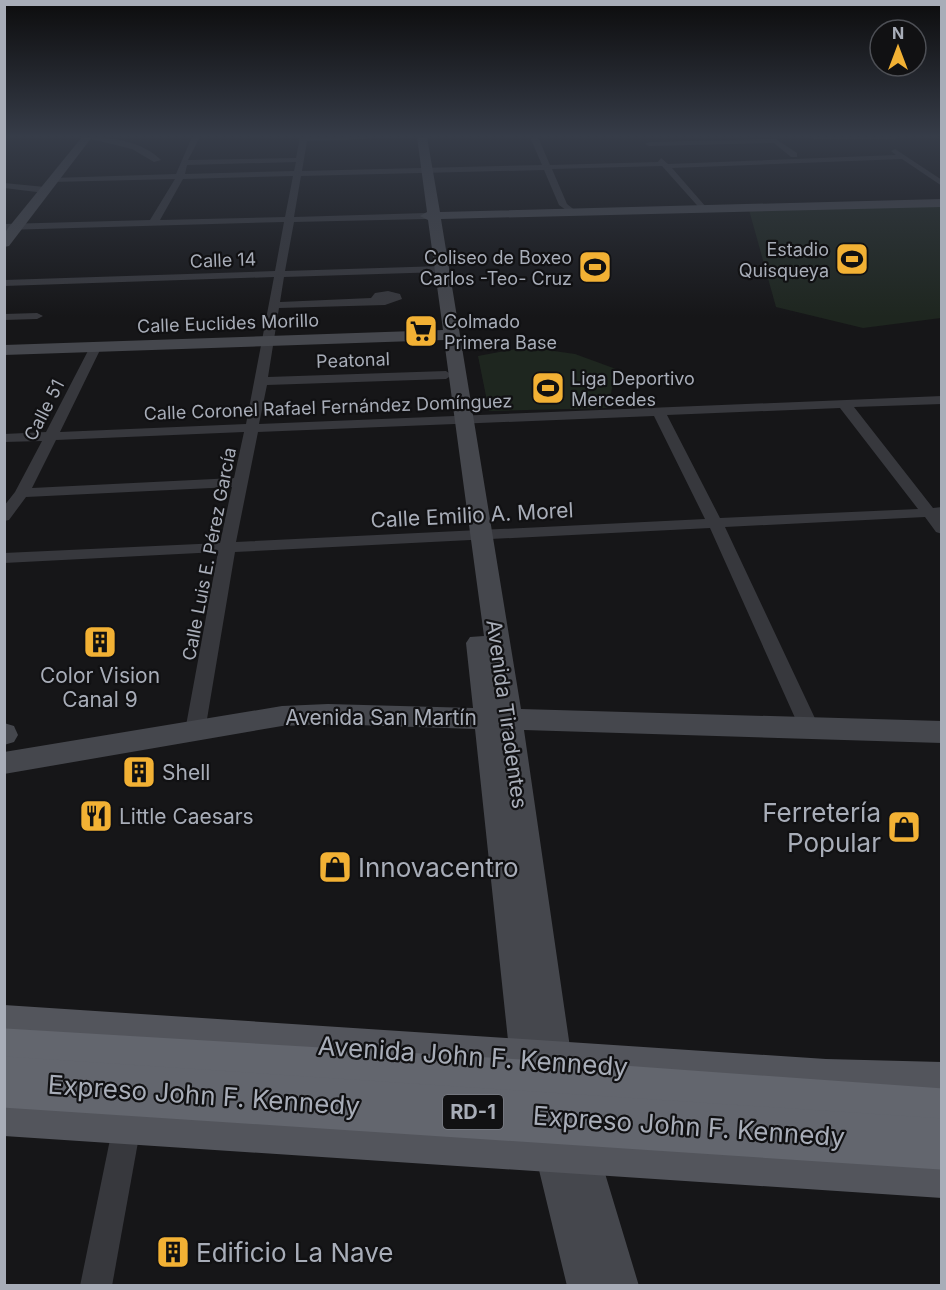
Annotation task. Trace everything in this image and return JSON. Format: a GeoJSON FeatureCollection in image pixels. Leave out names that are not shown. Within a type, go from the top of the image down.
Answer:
{"type":"FeatureCollection","features":[{"type":"Feature","properties":{"kind":"highway","name":"Expreso John F. Kennedy"},"geometry":{"type":"LineString","coordinates":[[4,1054],[598,1090],[942,1114]]}},
{"type":"Feature","properties":{"kind":"highway","name":"Expreso John F. Kennedy"},"geometry":{"type":"LineString","coordinates":[[4,1082],[942,1144]]}},
{"type":"Feature","properties":{"kind":"main road"},"geometry":{"type":"LineString","coordinates":[[4,235],[37,197]]}},
{"type":"Feature","properties":{"kind":"main road","name":"Avenida Tiradentes"},"geometry":{"type":"LineString","coordinates":[[428,197],[472,536],[499,717],[540,1059],[567,1150],[617,1286]]}},
{"type":"Feature","properties":{"kind":"main road"},"geometry":{"type":"LineString","coordinates":[[430,216],[566,210],[942,203]]}},
{"type":"Feature","properties":{"kind":"main road"},"geometry":{"type":"LineString","coordinates":[[4,243],[18,228],[10,226]]}},
{"type":"Feature","properties":{"kind":"main road","name":"Avenida Tiradentes"},"geometry":{"type":"LineString","coordinates":[[447,335],[446,375],[457,420]]}},
{"type":"Feature","properties":{"kind":"main road","name":"Calle Euclides Morillo"},"geometry":{"type":"LineString","coordinates":[[4,350],[447,335]]}},
{"type":"Feature","properties":{"kind":"main road","name":"Avenida San Martín"},"geometry":{"type":"LineString","coordinates":[[4,763],[282,716],[328,714],[499,717],[942,732]]}},
{"type":"Feature","properties":{"kind":"main road","name":"Avenida John F. Kennedy"},"geometry":{"type":"LineString","coordinates":[[4,1025],[540,1059],[826,1080],[942,1084]]}},
{"type":"Feature","properties":{"kind":"main road"},"geometry":{"type":"LineString","coordinates":[[4,1042],[66,1044],[94,1032]]}},
{"type":"Feature","properties":{"kind":"main road"},"geometry":{"type":"LineString","coordinates":[[295,1134],[326,1118],[341,1115],[469,1128],[490,1116],[494,1100],[488,1080],[473,1071],[339,1063],[325,1058],[310,1046]]}},
{"type":"Feature","properties":{"kind":"main road"},"geometry":{"type":"LineString","coordinates":[[826,1080],[810,1088],[794,1090],[666,1080],[650,1082],[638,1094],[635,1102],[637,1121],[642,1131],[653,1140],[812,1151],[843,1168]]}},
{"type":"Feature","properties":{"kind":"main road"},"geometry":{"type":"LineString","coordinates":[[4,1100],[47,1103],[69,1118]]}},
{"type":"Feature","properties":{"kind":"main road","name":"RD-1"},"geometry":{"type":"LineString","coordinates":[[4,1114],[128,1120],[295,1134],[942,1175]]}},
{"type":"Feature","properties":{"kind":"main road","name":"Avenida Tiradentes"},"geometry":{"type":"LineString","coordinates":[[567,1150],[590,1286]]}},
{"type":"Feature","properties":{"kind":"street"},"geometry":{"type":"LineString","coordinates":[[153,224],[168,197]]}},
{"type":"Feature","properties":{"kind":"street","name":"Calle Luis E. Pérez García"},"geometry":{"type":"LineString","coordinates":[[195,730],[293,197]]}},
{"type":"Feature","properties":{"kind":"street"},"geometry":{"type":"LineString","coordinates":[[561,197],[566,210]]}},
{"type":"Feature","properties":{"kind":"street"},"geometry":{"type":"LineString","coordinates":[[693,197],[703,209]]}},
{"type":"Feature","properties":{"kind":"street"},"geometry":{"type":"LineString","coordinates":[[10,226],[430,216]]}},
{"type":"Feature","properties":{"kind":"street","name":"Calle 14"},"geometry":{"type":"LineString","coordinates":[[4,283],[437,269]]}},
{"type":"Feature","properties":{"kind":"street"},"geometry":{"type":"LineString","coordinates":[[275,305],[379,301]]}},
{"type":"Feature","properties":{"kind":"street"},"geometry":{"type":"LineString","coordinates":[[4,316],[37,316]]}},
{"type":"Feature","properties":{"kind":"street","name":"Calle 51"},"geometry":{"type":"LineString","coordinates":[[4,517],[22,493],[95,348]]}},
{"type":"Feature","properties":{"kind":"street","name":"Peatonal"},"geometry":{"type":"LineString","coordinates":[[261,381],[446,375]]}},
{"type":"Feature","properties":{"kind":"street","name":"Calle Coronel Rafael Fernández Domínguez"},"geometry":{"type":"LineString","coordinates":[[4,438],[942,400]]}},
{"type":"Feature","properties":{"kind":"street"},"geometry":{"type":"LineString","coordinates":[[844,404],[935,512],[942,530]]}},
{"type":"Feature","properties":{"kind":"street"},"geometry":{"type":"LineString","coordinates":[[658,411],[715,523],[810,729]]}},
{"type":"Feature","properties":{"kind":"street"},"geometry":{"type":"LineString","coordinates":[[22,493],[242,482]]}},
{"type":"Feature","properties":{"kind":"street","name":"Calle Emilio A. Morel"},"geometry":{"type":"LineString","coordinates":[[4,558],[227,549],[935,512]]}},
{"type":"Feature","properties":{"kind":"street"},"geometry":{"type":"LineString","coordinates":[[96,1286],[128,1120]]}},
{"type":"Feature","properties":{"kind":"shaded area","name":"Estadio Quisqueya"},"geometry":{"type":"Polygon","coordinates":[[[941,206],[941,318],[863,328],[776,307],[749,210],[941,206]]]}},
{"type":"Feature","properties":{"kind":"shaded area","name":"Liga Deportivo Mercedes"},"geometry":{"type":"Polygon","coordinates":[[[526,347],[575,354],[616,369],[608,408],[489,411],[478,356],[526,347]]]}},
{"type":"Feature","properties":{"kind":"place","name":"Estadio Quisqueya"},"geometry":{"type":"Point","coordinates":[852,259]}},
{"type":"Feature","properties":{"kind":"place","name":"Coliseo de Boxeo Carlos -Teo- Cruz"},"geometry":{"type":"Point","coordinates":[595,267]}},
{"type":"Feature","properties":{"kind":"place","name":"Colmado Primera Base"},"geometry":{"type":"Point","coordinates":[421,331]}},
{"type":"Feature","properties":{"kind":"place","name":"Liga Deportivo Mercedes"},"geometry":{"type":"Point","coordinates":[548,388]}},
{"type":"Feature","properties":{"kind":"place","name":"Color Vision Canal 9"},"geometry":{"type":"Point","coordinates":[100,642]}},
{"type":"Feature","properties":{"kind":"place","name":"Shell"},"geometry":{"type":"Point","coordinates":[139,772]}},
{"type":"Feature","properties":{"kind":"place","name":"Little Caesars"},"geometry":{"type":"Point","coordinates":[96,816]}},
{"type":"Feature","properties":{"kind":"place","name":"Ferretería Popular"},"geometry":{"type":"Point","coordinates":[904,827]}},
{"type":"Feature","properties":{"kind":"place","name":"Innovacentro"},"geometry":{"type":"Point","coordinates":[335,867]}},
{"type":"Feature","properties":{"kind":"place","name":"Edificio La Nave"},"geometry":{"type":"Point","coordinates":[173,1252]}}]}
